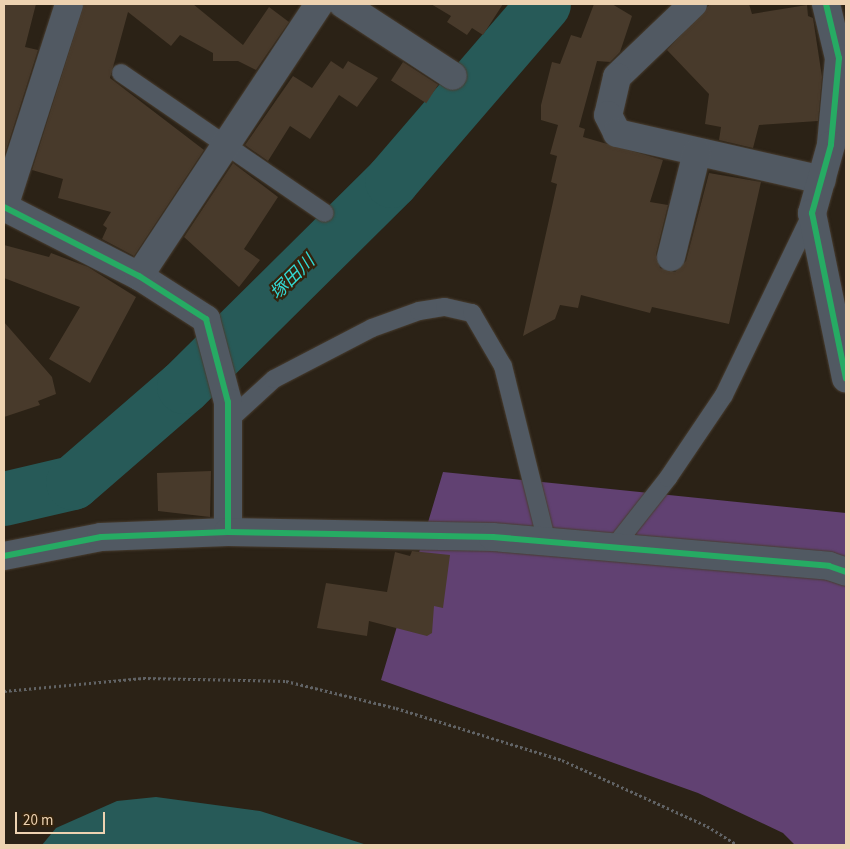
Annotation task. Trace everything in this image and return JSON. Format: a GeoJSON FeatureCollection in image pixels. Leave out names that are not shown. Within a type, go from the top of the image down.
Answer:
{"type":"FeatureCollection","features":[{"type":"Feature","properties":{"kind":"street"},"geometry":{"type":"LineString","coordinates":[[70,4],[4,207],[139,276],[206,320],[228,411],[228,532]]}},
{"type":"Feature","properties":{"kind":"street"},"geometry":{"type":"LineString","coordinates":[[139,276],[319,4]]}},
{"type":"Feature","properties":{"kind":"street"},"geometry":{"type":"LineString","coordinates":[[343,4],[454,76]]}},
{"type":"Feature","properties":{"kind":"street"},"geometry":{"type":"LineString","coordinates":[[694,4],[617,77],[608,115],[617,133],[822,180]]}},
{"type":"Feature","properties":{"kind":"street"},"geometry":{"type":"LineString","coordinates":[[826,4],[839,58],[831,145],[812,213],[846,379]]}},
{"type":"Feature","properties":{"kind":"street"},"geometry":{"type":"LineString","coordinates":[[671,257],[697,152]]}},
{"type":"Feature","properties":{"kind":"street"},"geometry":{"type":"LineString","coordinates":[[4,556],[101,537],[228,532],[546,542],[829,566],[846,572]]}},
{"type":"Feature","properties":{"kind":"lane"},"geometry":{"type":"LineString","coordinates":[[121,73],[326,212]]}},
{"type":"Feature","properties":{"kind":"lane"},"geometry":{"type":"LineString","coordinates":[[613,548],[668,478],[724,395],[812,213]]}},
{"type":"Feature","properties":{"kind":"lane"},"geometry":{"type":"LineString","coordinates":[[228,411],[274,379],[372,328],[419,311],[445,307],[472,313],[503,366],[546,542]]}},
{"type":"Feature","properties":{"kind":"path"},"geometry":{"type":"LineString","coordinates":[[4,691],[143,678],[286,680],[396,708],[562,760],[707,826],[738,845]]}},
{"type":"Feature","properties":{"kind":"shaded area"},"geometry":{"type":"Polygon","coordinates":[[[443,472],[846,513],[846,845],[795,845],[783,833],[698,793],[381,680],[443,472]]]}},
{"type":"Feature","properties":{"kind":"water"},"geometry":{"type":"Polygon","coordinates":[[[156,797],[260,811],[367,845],[42,845],[56,828],[117,801],[156,797]]]}},
{"type":"Feature","properties":{"kind":"building"},"geometry":{"type":"Polygon","coordinates":[[[4,4],[36,4],[25,47],[38,50],[4,157],[4,4]]]}},
{"type":"Feature","properties":{"kind":"building"},"geometry":{"type":"Polygon","coordinates":[[[84,4],[193,4],[243,45],[269,7],[289,22],[256,70],[238,61],[213,61],[213,53],[180,35],[171,46],[128,12],[110,78],[204,150],[134,256],[102,239],[107,228],[103,225],[111,212],[58,198],[63,179],[32,170],[84,4]]]}},
{"type":"Feature","properties":{"kind":"building"},"geometry":{"type":"Polygon","coordinates":[[[431,4],[503,4],[483,35],[472,28],[467,35],[447,22],[451,16],[431,4]]]}},
{"type":"Feature","properties":{"kind":"building"},"geometry":{"type":"Polygon","coordinates":[[[594,4],[612,4],[632,16],[620,52],[610,62],[597,61],[579,127],[585,129],[583,137],[663,160],[650,202],[668,205],[656,254],[660,268],[675,272],[686,261],[709,173],[761,182],[729,324],[652,307],[650,313],[581,295],[578,308],[560,305],[555,319],[523,336],[557,184],[551,182],[557,156],[550,154],[558,125],[541,120],[541,105],[552,62],[560,64],[571,35],[581,38],[594,4]]]}},
{"type":"Feature","properties":{"kind":"building"},"geometry":{"type":"Polygon","coordinates":[[[710,4],[749,4],[752,14],[807,5],[808,16],[813,18],[822,77],[818,121],[759,125],[753,148],[719,140],[721,127],[705,124],[709,94],[667,50],[710,4]]]}},
{"type":"Feature","properties":{"kind":"building"},"geometry":{"type":"Polygon","coordinates":[[[331,61],[343,69],[348,61],[378,78],[357,107],[339,95],[310,139],[290,126],[268,161],[245,145],[293,76],[312,88],[331,61]]]}},
{"type":"Feature","properties":{"kind":"building"},"geometry":{"type":"Polygon","coordinates":[[[403,62],[438,85],[426,103],[391,80],[403,62]]]}},
{"type":"Feature","properties":{"kind":"building"},"geometry":{"type":"Polygon","coordinates":[[[233,163],[278,197],[244,249],[260,260],[239,287],[184,237],[233,163]]]}},
{"type":"Feature","properties":{"kind":"building"},"geometry":{"type":"Polygon","coordinates":[[[4,245],[49,257],[51,253],[88,267],[136,297],[90,383],[49,359],[80,307],[4,278],[4,245]]]}},
{"type":"Feature","properties":{"kind":"building"},"geometry":{"type":"Polygon","coordinates":[[[4,322],[52,377],[56,394],[38,401],[40,405],[4,417],[4,322]]]}},
{"type":"Feature","properties":{"kind":"building"},"geometry":{"type":"Polygon","coordinates":[[[211,471],[210,517],[158,511],[157,473],[211,471]]]}},
{"type":"Feature","properties":{"kind":"building"},"geometry":{"type":"Polygon","coordinates":[[[412,551],[450,555],[443,608],[434,606],[432,633],[427,636],[369,621],[367,636],[317,628],[326,583],[387,592],[395,552],[410,556],[412,551]]]}},
{"type":"Feature","properties":{"kind":"waterway","name":"塚田川"},"geometry":{"type":"LineString","coordinates":[[4,499],[73,483],[184,387],[392,181],[544,4]]}},
{"type":"Feature","properties":{"kind":"cycle path"},"geometry":{"type":"LineString","coordinates":[[826,4],[839,58],[831,145],[812,213],[846,379]]}},
{"type":"Feature","properties":{"kind":"cycle path"},"geometry":{"type":"LineString","coordinates":[[4,207],[139,276],[206,319],[228,402],[228,532]]}},
{"type":"Feature","properties":{"kind":"cycle path"},"geometry":{"type":"LineString","coordinates":[[4,556],[101,537],[228,532],[493,537],[829,566],[846,572]]}}]}
